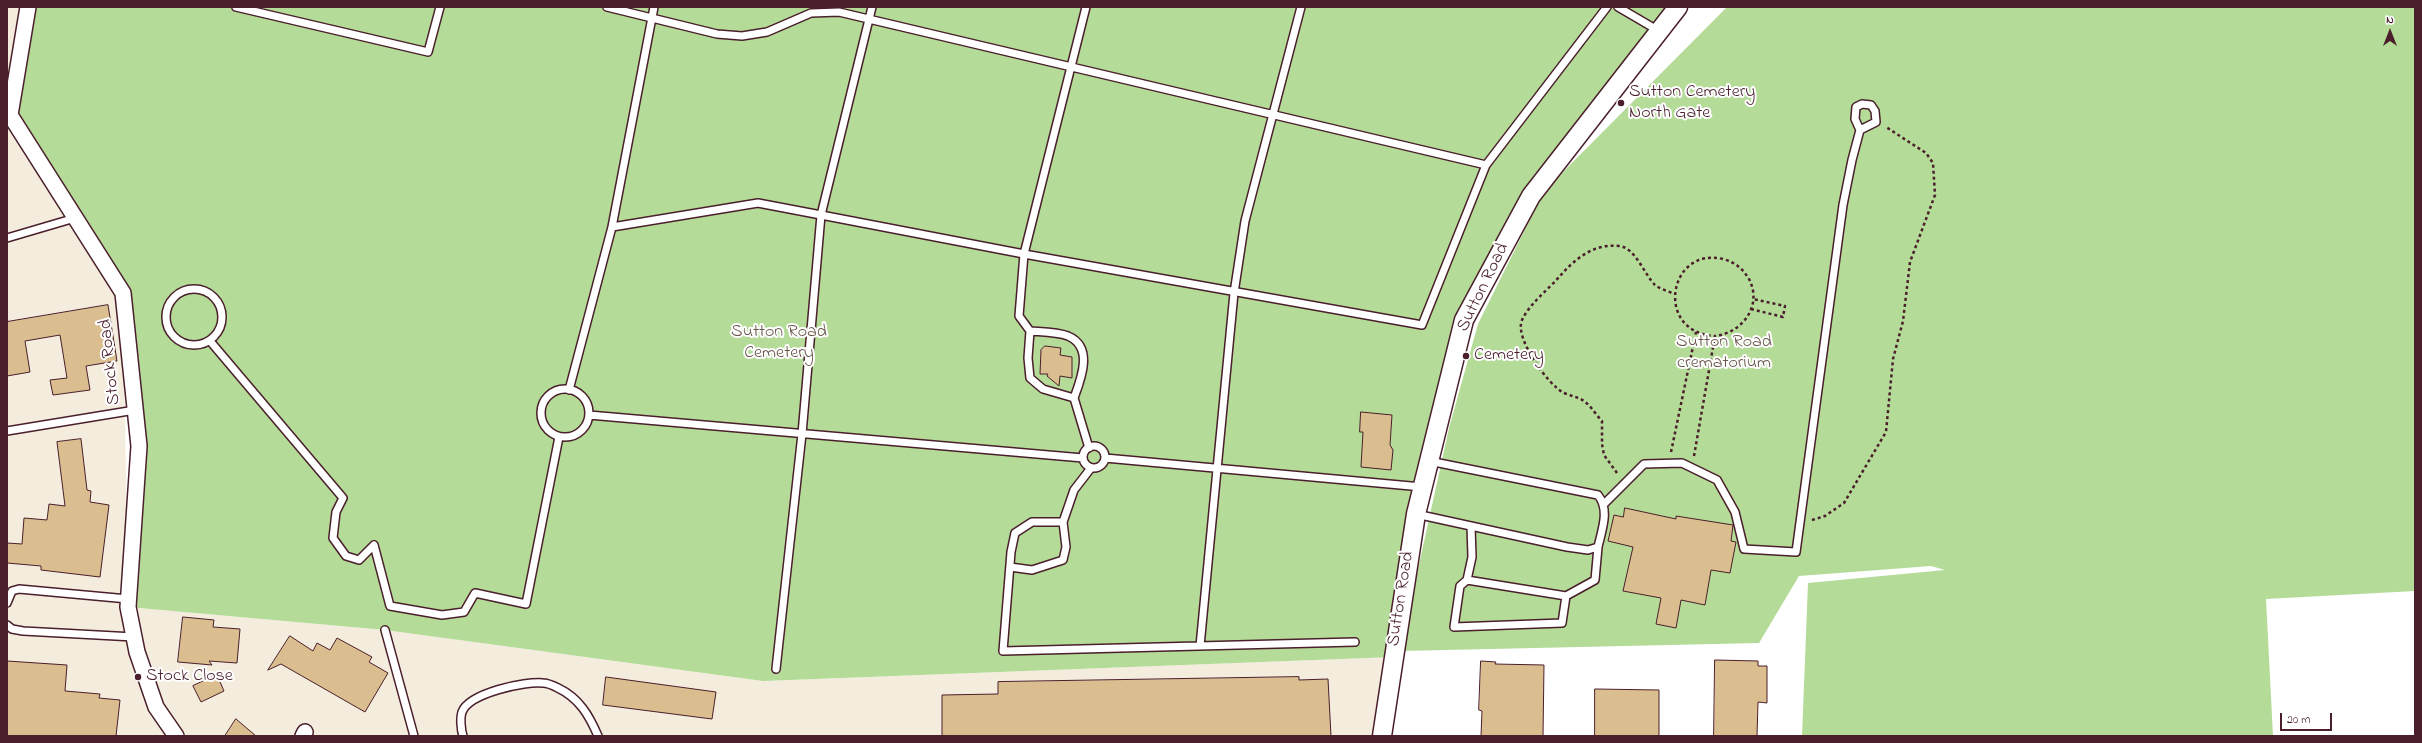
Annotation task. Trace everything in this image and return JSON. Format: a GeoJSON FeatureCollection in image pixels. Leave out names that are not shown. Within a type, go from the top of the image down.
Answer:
{"type":"FeatureCollection","features":[{"type":"Feature","properties":{"kind":"street","name":"Stock Road"},"geometry":{"type":"LineString","coordinates":[[28,7],[9,116],[123,293],[139,446],[128,607],[134,637],[156,707],[176,736]]}},
{"type":"Feature","properties":{"kind":"street","name":"Sutton Road"},"geometry":{"type":"LineString","coordinates":[[1382,736],[1416,514],[1464,320],[1531,196],[1678,7]]}},
{"type":"Feature","properties":{"kind":"lane"},"geometry":{"type":"LineString","coordinates":[[236,7],[428,52],[440,7]]}},
{"type":"Feature","properties":{"kind":"lane"},"geometry":{"type":"LineString","coordinates":[[607,7],[716,34],[742,36],[766,32],[811,12],[839,12],[1486,165]]}},
{"type":"Feature","properties":{"kind":"lane"},"geometry":{"type":"LineString","coordinates":[[569,390],[612,227],[654,7]]}},
{"type":"Feature","properties":{"kind":"lane"},"geometry":{"type":"LineString","coordinates":[[776,669],[802,434],[821,215],[872,7]]}},
{"type":"Feature","properties":{"kind":"lane"},"geometry":{"type":"LineString","coordinates":[[1074,398],[1043,389],[1030,378],[1028,358],[1030,331],[1019,316],[1024,254],[1086,7]]}},
{"type":"Feature","properties":{"kind":"lane"},"geometry":{"type":"LineString","coordinates":[[1200,646],[1234,293],[1245,221],[1301,7]]}},
{"type":"Feature","properties":{"kind":"lane"},"geometry":{"type":"LineString","coordinates":[[612,227],[758,203],[1234,293],[1422,325],[1486,165],[1607,7]]}},
{"type":"Feature","properties":{"kind":"lane"},"geometry":{"type":"LineString","coordinates":[[1618,7],[1659,31]]}},
{"type":"Feature","properties":{"kind":"lane"},"geometry":{"type":"LineString","coordinates":[[1605,504],[1644,464],[1682,463],[1717,480],[1735,512],[1744,549],[1796,552],[1843,205],[1860,130],[1855,119],[1856,107],[1862,104],[1871,105],[1875,111],[1876,122],[1860,130]]}},
{"type":"Feature","properties":{"kind":"lane"},"geometry":{"type":"LineString","coordinates":[[7,238],[76,218]]}},
{"type":"Feature","properties":{"kind":"lane"},"geometry":{"type":"LineString","coordinates":[[188,290],[201,290],[214,297],[219,303],[223,323],[217,335],[210,341],[200,346],[186,345],[173,336],[168,328],[167,309],[175,297],[180,293],[188,290]]}},
{"type":"Feature","properties":{"kind":"lane"},"geometry":{"type":"LineString","coordinates":[[1030,331],[1068,336],[1077,343],[1082,350],[1083,375],[1074,398],[1088,448],[1083,458]]}},
{"type":"Feature","properties":{"kind":"lane"},"geometry":{"type":"LineString","coordinates":[[210,341],[343,498],[336,512],[333,538],[346,556],[358,560],[374,545],[390,606],[442,615],[464,612],[475,593],[526,604],[559,437]]}},
{"type":"Feature","properties":{"kind":"lane"},"geometry":{"type":"LineString","coordinates":[[562,390],[569,390],[581,396],[587,405],[589,415],[586,426],[579,433],[567,438],[559,437],[550,432],[544,426],[541,411],[542,405],[550,394],[562,390]]}},
{"type":"Feature","properties":{"kind":"lane"},"geometry":{"type":"LineString","coordinates":[[7,431],[135,410]]}},
{"type":"Feature","properties":{"kind":"lane"},"geometry":{"type":"LineString","coordinates":[[589,415],[1083,458]]}},
{"type":"Feature","properties":{"kind":"lane"},"geometry":{"type":"LineString","coordinates":[[1010,567],[1032,570],[1063,560],[1066,547],[1063,522],[1074,490],[1090,468],[1102,465],[1105,458],[1100,448],[1092,446],[1088,448]]}},
{"type":"Feature","properties":{"kind":"lane"},"geometry":{"type":"LineString","coordinates":[[1083,458],[1090,468]]}},
{"type":"Feature","properties":{"kind":"lane"},"geometry":{"type":"LineString","coordinates":[[1105,458],[1422,487]]}},
{"type":"Feature","properties":{"kind":"lane"},"geometry":{"type":"LineString","coordinates":[[1429,461],[1581,490],[1598,495],[1605,504],[1605,514],[1598,547],[1595,580],[1566,596],[1467,580]]}},
{"type":"Feature","properties":{"kind":"lane"},"geometry":{"type":"LineString","coordinates":[[1416,514],[1588,550],[1598,547]]}},
{"type":"Feature","properties":{"kind":"lane"},"geometry":{"type":"LineString","coordinates":[[1063,522],[1032,522],[1015,532],[1010,567],[1003,651],[1355,642]]}},
{"type":"Feature","properties":{"kind":"lane"},"geometry":{"type":"LineString","coordinates":[[1471,526],[1472,557],[1467,580],[1460,586],[1454,627],[1562,623],[1566,596]]}},
{"type":"Feature","properties":{"kind":"lane"},"geometry":{"type":"LineString","coordinates":[[7,603],[12,592],[19,590],[128,599]]}},
{"type":"Feature","properties":{"kind":"lane"},"geometry":{"type":"LineString","coordinates":[[7,625],[12,629],[23,631],[134,637]]}},
{"type":"Feature","properties":{"kind":"lane"},"geometry":{"type":"LineString","coordinates":[[385,630],[414,736]]}},
{"type":"Feature","properties":{"kind":"lane"},"geometry":{"type":"LineString","coordinates":[[463,736],[462,712],[469,702],[494,691],[526,683],[544,683],[559,688],[577,701],[588,713],[598,736]]}},
{"type":"Feature","properties":{"kind":"path"},"geometry":{"type":"LineString","coordinates":[[1808,522],[1825,516],[1844,504],[1886,432],[1893,359],[1903,321],[1910,262],[1935,195],[1933,163],[1926,153],[1896,132],[1876,122]]}},
{"type":"Feature","properties":{"kind":"path"},"geometry":{"type":"LineString","coordinates":[[1617,473],[1604,455],[1602,444],[1602,421],[1584,401],[1564,393],[1552,384],[1542,371],[1524,340],[1521,322],[1528,309],[1564,272],[1585,253],[1601,246],[1620,246],[1631,252],[1646,275],[1657,286],[1674,294]]}},
{"type":"Feature","properties":{"kind":"path"},"geometry":{"type":"LineString","coordinates":[[1714,258],[1731,262],[1742,269],[1750,282],[1753,299],[1751,309],[1744,322],[1736,330],[1715,336],[1696,332],[1690,329],[1678,314],[1674,294],[1678,282],[1688,268],[1697,261],[1714,258]]}},
{"type":"Feature","properties":{"kind":"path"},"geometry":{"type":"LineString","coordinates":[[1751,309],[1783,316],[1785,306],[1753,299]]}},
{"type":"Feature","properties":{"kind":"path"},"geometry":{"type":"LineString","coordinates":[[1670,457],[1696,332]]}},
{"type":"Feature","properties":{"kind":"path"},"geometry":{"type":"LineString","coordinates":[[1693,461],[1715,336]]}},
{"type":"Feature","properties":{"kind":"shaded area"},"geometry":{"type":"Polygon","coordinates":[[[7,7],[29,7],[8,127],[123,293],[128,607],[385,630],[763,681],[1393,657],[1378,736],[7,736],[7,7]]]}},
{"type":"Feature","properties":{"kind":"green space","name":"Sutton Road Cemetery"},"geometry":{"type":"Polygon","coordinates":[[[28,7],[1678,7],[1531,196],[1464,320],[1393,657],[763,681],[385,630],[128,607],[139,446],[123,293],[10,115],[28,7]]]}},
{"type":"Feature","properties":{"kind":"green space","name":"Sutton Road crematorium"},"geometry":{"type":"Polygon","coordinates":[[[1727,7],[2415,7],[2415,591],[2266,599],[2273,736],[1802,736],[1808,583],[1945,570],[1931,566],[1799,576],[1759,643],[1400,651],[1449,428],[1478,324],[1544,191],[1727,7]]]}},
{"type":"Feature","properties":{"kind":"building"},"geometry":{"type":"Polygon","coordinates":[[[108,305],[117,361],[86,366],[90,390],[53,395],[50,380],[67,378],[60,335],[25,341],[30,372],[7,376],[7,322],[108,305]]]}},
{"type":"Feature","properties":{"kind":"building"},"geometry":{"type":"Polygon","coordinates":[[[1045,346],[1061,348],[1060,355],[1072,357],[1072,378],[1060,376],[1059,386],[1047,376],[1048,374],[1040,374],[1041,350],[1045,346]]]}},
{"type":"Feature","properties":{"kind":"building"},"geometry":{"type":"Polygon","coordinates":[[[1361,412],[1392,415],[1390,445],[1393,450],[1391,470],[1361,467],[1363,432],[1360,432],[1361,412]]]}},
{"type":"Feature","properties":{"kind":"building"},"geometry":{"type":"Polygon","coordinates":[[[81,439],[87,490],[91,491],[90,502],[109,505],[100,577],[41,570],[41,566],[7,563],[7,543],[22,544],[24,518],[47,520],[49,504],[65,506],[57,442],[81,439]]]}},
{"type":"Feature","properties":{"kind":"building"},"geometry":{"type":"Polygon","coordinates":[[[1625,508],[1676,519],[1676,516],[1733,525],[1731,541],[1736,542],[1730,573],[1711,570],[1705,605],[1681,600],[1676,628],[1656,624],[1661,598],[1623,591],[1633,547],[1608,541],[1614,515],[1623,517],[1625,508]]]}},
{"type":"Feature","properties":{"kind":"building"},"geometry":{"type":"Polygon","coordinates":[[[183,617],[214,620],[213,627],[240,629],[237,663],[209,661],[212,665],[178,662],[183,617]]]}},
{"type":"Feature","properties":{"kind":"building"},"geometry":{"type":"Polygon","coordinates":[[[290,636],[313,651],[317,643],[330,650],[337,638],[372,657],[369,662],[388,673],[365,712],[281,664],[268,670],[290,636]]]}},
{"type":"Feature","properties":{"kind":"building"},"geometry":{"type":"Polygon","coordinates":[[[1715,660],[1758,661],[1758,666],[1767,666],[1767,703],[1758,702],[1757,736],[1714,736],[1715,660]]]}},
{"type":"Feature","properties":{"kind":"building"},"geometry":{"type":"Polygon","coordinates":[[[7,661],[67,665],[65,691],[100,694],[99,698],[120,700],[116,736],[7,736],[7,661]]]}},
{"type":"Feature","properties":{"kind":"building"},"geometry":{"type":"Polygon","coordinates":[[[1481,661],[1496,662],[1495,664],[1544,665],[1543,736],[1481,736],[1482,711],[1479,710],[1481,661]]]}},
{"type":"Feature","properties":{"kind":"building"},"geometry":{"type":"Polygon","coordinates":[[[217,675],[224,691],[201,702],[193,686],[217,675]]]}},
{"type":"Feature","properties":{"kind":"building"},"geometry":{"type":"Polygon","coordinates":[[[606,677],[716,692],[712,719],[603,705],[606,677]]]}},
{"type":"Feature","properties":{"kind":"building"},"geometry":{"type":"Polygon","coordinates":[[[1299,677],[1299,680],[1328,679],[1331,736],[942,736],[942,695],[998,694],[998,682],[1299,677]]]}},
{"type":"Feature","properties":{"kind":"building"},"geometry":{"type":"Polygon","coordinates":[[[1595,689],[1659,690],[1659,736],[1595,736],[1595,689]]]}},
{"type":"Feature","properties":{"kind":"building"},"geometry":{"type":"Polygon","coordinates":[[[236,719],[256,736],[225,736],[236,719]]]}},
{"type":"Feature","properties":{"kind":"place","name":"Sutton Cemetery North Gate"},"geometry":{"type":"Point","coordinates":[1621,103]}},
{"type":"Feature","properties":{"kind":"place","name":"Cemetery"},"geometry":{"type":"Point","coordinates":[1466,356]}},
{"type":"Feature","properties":{"kind":"place","name":"Stock Close"},"geometry":{"type":"Point","coordinates":[138,677]}}]}
